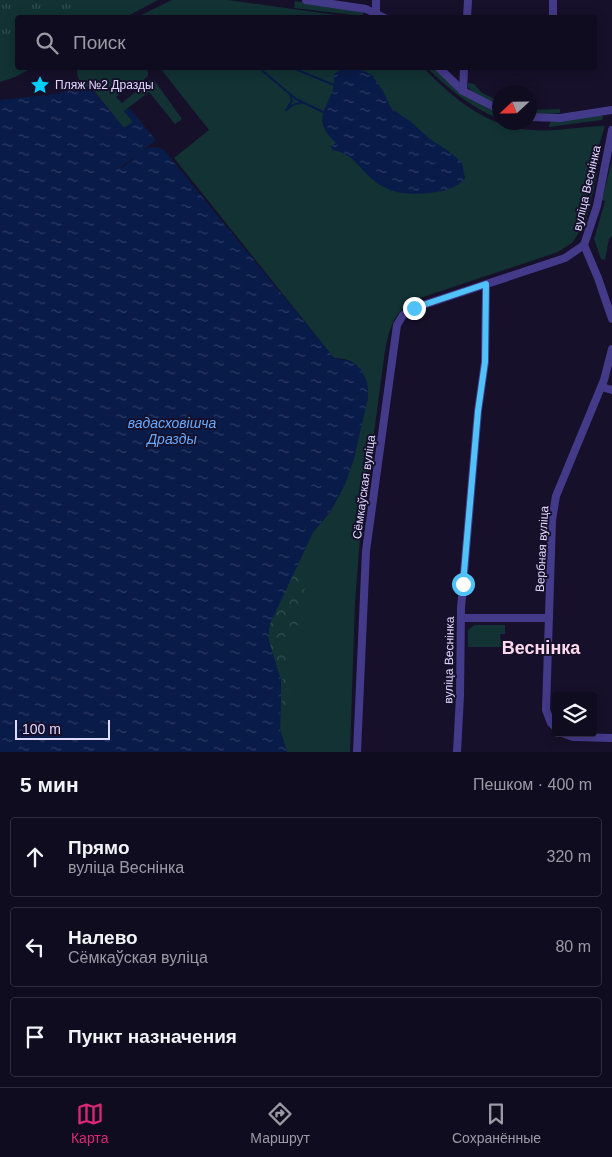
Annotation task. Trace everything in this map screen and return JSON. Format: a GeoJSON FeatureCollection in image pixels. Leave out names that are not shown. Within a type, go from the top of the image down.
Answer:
{"type":"FeatureCollection","features":[{"type":"Feature","properties":{"kind":"street"},"geometry":{"type":"LineString","coordinates":[[306,0],[366,9],[380,15]]}},
{"type":"Feature","properties":{"kind":"street"},"geometry":{"type":"LineString","coordinates":[[376,0],[376,12]]}},
{"type":"Feature","properties":{"kind":"street"},"geometry":{"type":"LineString","coordinates":[[467,15],[468,0]]}},
{"type":"Feature","properties":{"kind":"street"},"geometry":{"type":"LineString","coordinates":[[553,0],[553,15]]}},
{"type":"Feature","properties":{"kind":"street"},"geometry":{"type":"LineString","coordinates":[[441,70],[463,91],[492,106]]}},
{"type":"Feature","properties":{"kind":"street"},"geometry":{"type":"LineString","coordinates":[[463,91],[464,70]]}},
{"type":"Feature","properties":{"kind":"street"},"geometry":{"type":"LineString","coordinates":[[537,117],[560,118],[612,110]]}},
{"type":"Feature","properties":{"kind":"street","name":"вуліца Веснінка"},"geometry":{"type":"LineString","coordinates":[[457,752],[460,696],[460,618],[478,411],[485,362],[486,284],[565,258],[584,245],[597,206],[612,130]]}},
{"type":"Feature","properties":{"kind":"street"},"geometry":{"type":"LineString","coordinates":[[584,245],[612,319]]}},
{"type":"Feature","properties":{"kind":"street","name":"Сёмкаўская вуліца"},"geometry":{"type":"LineString","coordinates":[[357,752],[366,552],[397,325],[403,315],[414,308],[486,284]]}},
{"type":"Feature","properties":{"kind":"street","name":"Вербная вуліца"},"geometry":{"type":"LineString","coordinates":[[552,724],[546,710],[552,520],[556,496],[606,383],[612,349]]}},
{"type":"Feature","properties":{"kind":"street"},"geometry":{"type":"LineString","coordinates":[[606,383],[612,390]]}},
{"type":"Feature","properties":{"kind":"street"},"geometry":{"type":"LineString","coordinates":[[460,618],[549,618]]}},
{"type":"Feature","properties":{"kind":"street"},"geometry":{"type":"LineString","coordinates":[[573,737],[612,738]]}},
{"type":"Feature","properties":{"kind":"green space"},"geometry":{"type":"Polygon","coordinates":[[[0,0],[158,0],[130,15],[15,15],[15,70],[28,70],[0,82],[0,0]]]}},
{"type":"Feature","properties":{"kind":"green space"},"geometry":{"type":"Polygon","coordinates":[[[0,0],[91,0],[66,15],[15,15],[15,46],[0,56],[0,0]]]}},
{"type":"Feature","properties":{"kind":"green space"},"geometry":{"type":"Polygon","coordinates":[[[172,0],[228,0],[336,15],[141,15],[172,0]]]}},
{"type":"Feature","properties":{"kind":"green space"},"geometry":{"type":"Polygon","coordinates":[[[295,1],[363,11],[363,15],[354,15],[294,8],[295,1]]]}},
{"type":"Feature","properties":{"kind":"green space"},"geometry":{"type":"Polygon","coordinates":[[[77,70],[146,70],[148,76],[136,86],[132,83],[116,97],[122,103],[150,80],[154,80],[182,119],[175,124],[149,92],[124,111],[133,122],[124,128],[94,91],[90,88],[82,87],[77,70]]]}},
{"type":"Feature","properties":{"kind":"green space"},"geometry":{"type":"Polygon","coordinates":[[[162,70],[426,70],[472,110],[492,120],[492,130],[560,130],[605,126],[578,234],[572,243],[558,252],[414,300],[400,311],[392,325],[384,358],[360,538],[355,603],[350,752],[287,752],[280,730],[281,681],[270,646],[275,612],[313,532],[330,512],[345,484],[354,458],[368,390],[367,383],[358,366],[348,360],[334,358],[174,158],[209,130],[162,70]]]}},
{"type":"Feature","properties":{"kind":"green space"},"geometry":{"type":"Polygon","coordinates":[[[429,70],[437,70],[465,94],[492,110],[492,116],[461,97],[429,70]]]}},
{"type":"Feature","properties":{"kind":"green space"},"geometry":{"type":"Polygon","coordinates":[[[468,83],[474,84],[482,93],[492,98],[492,103],[482,98],[468,87],[468,83]]]}},
{"type":"Feature","properties":{"kind":"green space"},"geometry":{"type":"Polygon","coordinates":[[[560,109],[560,113],[537,114],[537,110],[560,109]]]}},
{"type":"Feature","properties":{"kind":"green space"},"geometry":{"type":"Polygon","coordinates":[[[601,114],[602,120],[549,127],[550,122],[601,114]]]}},
{"type":"Feature","properties":{"kind":"green space"},"geometry":{"type":"Polygon","coordinates":[[[612,160],[612,236],[609,239],[605,260],[601,259],[594,239],[605,201],[602,200],[612,160]]]}},
{"type":"Feature","properties":{"kind":"green space"},"geometry":{"type":"Polygon","coordinates":[[[596,167],[597,175],[584,229],[582,226],[596,167]]]}},
{"type":"Feature","properties":{"kind":"green space"},"geometry":{"type":"Polygon","coordinates":[[[293,575],[305,585],[301,624],[293,626],[280,643],[286,642],[284,647],[289,650],[285,653],[288,658],[288,664],[277,664],[269,645],[268,631],[273,614],[293,575]]]}},
{"type":"Feature","properties":{"kind":"green space"},"geometry":{"type":"Polygon","coordinates":[[[474,625],[505,625],[505,634],[500,634],[501,644],[509,644],[509,647],[468,647],[468,630],[474,625]]]}},
{"type":"Feature","properties":{"kind":"green space"},"geometry":{"type":"Polygon","coordinates":[[[285,675],[289,678],[290,710],[285,712],[280,694],[281,684],[285,675]]]}},
{"type":"Feature","properties":{"kind":"water"},"geometry":{"type":"Polygon","coordinates":[[[340,70],[362,70],[372,75],[383,91],[391,108],[457,158],[462,163],[465,178],[454,187],[430,193],[392,191],[378,184],[350,157],[332,150],[331,146],[336,143],[327,133],[323,124],[323,116],[334,85],[334,74],[340,70]]]}},
{"type":"Feature","properties":{"kind":"water","name":"вадасховішча Дразды"},"geometry":{"type":"Polygon","coordinates":[[[82,87],[90,88],[124,128],[133,122],[124,111],[129,108],[155,139],[121,169],[146,149],[158,147],[164,150],[334,358],[351,361],[361,369],[367,382],[368,398],[354,458],[345,484],[330,512],[313,532],[270,624],[268,638],[281,681],[280,730],[287,752],[0,752],[0,100],[55,94],[82,87]]]}},
{"type":"Feature","properties":{"kind":"waterway"},"geometry":{"type":"LineString","coordinates":[[261,70],[296,99],[323,112]]}},
{"type":"Feature","properties":{"kind":"waterway"},"geometry":{"type":"LineString","coordinates":[[298,70],[334,85]]}},
{"type":"Feature","properties":{"kind":"waterway"},"geometry":{"type":"LineString","coordinates":[[290,94],[292,101],[286,110],[294,104],[302,103]]}},
{"type":"Feature","properties":{"kind":"place","name":"Пляж №2 Дразды"},"geometry":{"type":"Point","coordinates":[40,85]}},
{"type":"Feature","properties":{"kind":"district","name":"Веснінка"},"geometry":{"type":"Point","coordinates":[541,648]}},
{"type":"Feature","properties":{"kind":"route"},"geometry":{"type":"LineString","coordinates":[[414,308],[486,284],[485,362],[478,411],[463,584]]}}]}
